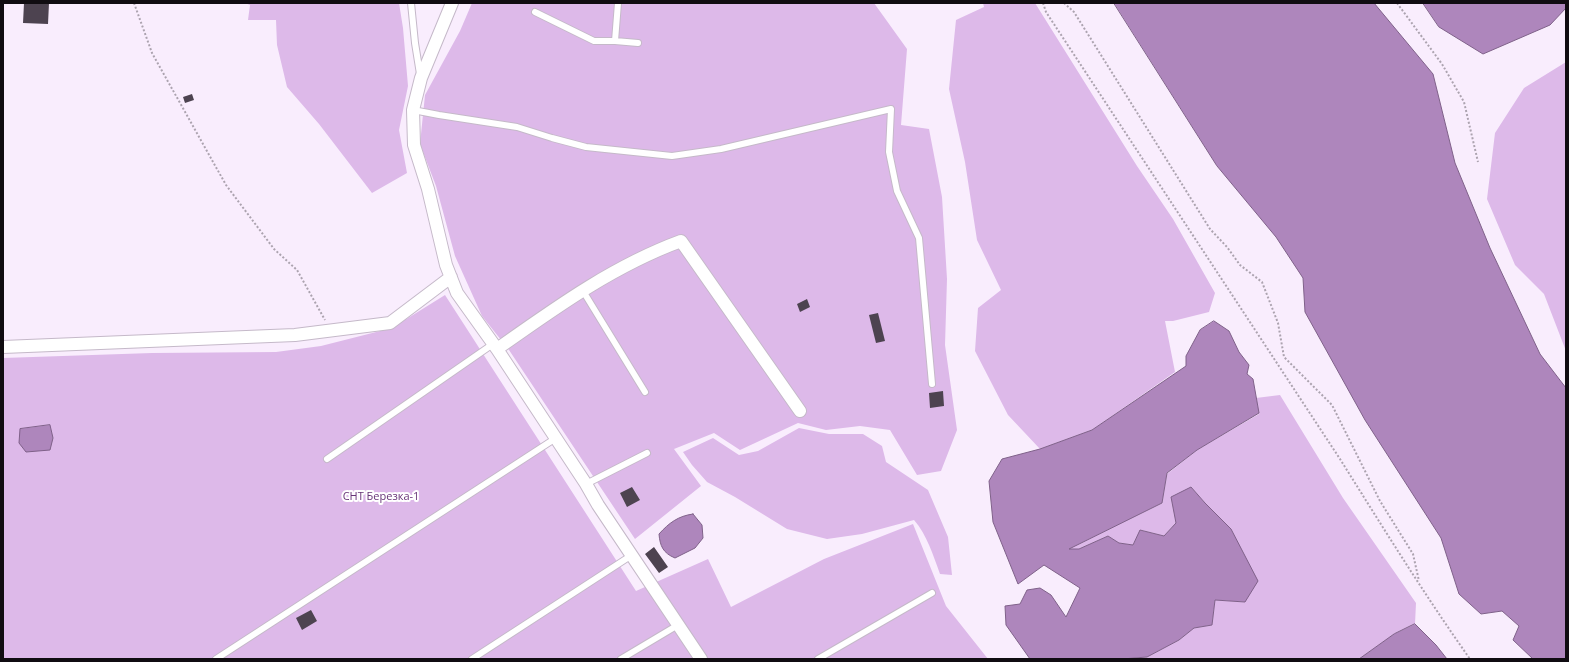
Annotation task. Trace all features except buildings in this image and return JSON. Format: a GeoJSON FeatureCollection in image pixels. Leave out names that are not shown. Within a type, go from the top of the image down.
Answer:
{"type":"FeatureCollection","features":[{"type":"Feature","properties":{"kind":"street"},"geometry":{"type":"LineString","coordinates":[[452,3],[421,78],[413,110],[414,145],[428,189],[446,265],[457,293],[495,346],[586,484],[598,505],[701,659]]}},
{"type":"Feature","properties":{"kind":"street"},"geometry":{"type":"LineString","coordinates":[[495,346],[628,264],[681,241],[800,411]]}},
{"type":"Feature","properties":{"kind":"street"},"geometry":{"type":"LineString","coordinates":[[3,347],[287,336],[390,322],[451,277]]}},
{"type":"Feature","properties":{"kind":"lane"},"geometry":{"type":"LineString","coordinates":[[411,3],[415,43],[421,78]]}},
{"type":"Feature","properties":{"kind":"lane"},"geometry":{"type":"LineString","coordinates":[[615,41],[618,3]]}},
{"type":"Feature","properties":{"kind":"lane"},"geometry":{"type":"LineString","coordinates":[[535,12],[594,41],[638,43]]}},
{"type":"Feature","properties":{"kind":"lane"},"geometry":{"type":"LineString","coordinates":[[413,110],[517,127],[586,147],[672,156],[722,149],[891,109],[889,152],[898,191],[919,238],[932,384]]}},
{"type":"Feature","properties":{"kind":"lane"},"geometry":{"type":"LineString","coordinates":[[583,291],[645,392]]}},
{"type":"Feature","properties":{"kind":"lane"},"geometry":{"type":"LineString","coordinates":[[327,459],[495,346]]}},
{"type":"Feature","properties":{"kind":"lane"},"geometry":{"type":"LineString","coordinates":[[216,659],[556,438]]}},
{"type":"Feature","properties":{"kind":"lane"},"geometry":{"type":"LineString","coordinates":[[586,484],[647,453]]}},
{"type":"Feature","properties":{"kind":"lane"},"geometry":{"type":"LineString","coordinates":[[472,659],[632,555]]}},
{"type":"Feature","properties":{"kind":"lane"},"geometry":{"type":"LineString","coordinates":[[818,659],[932,593]]}},
{"type":"Feature","properties":{"kind":"lane"},"geometry":{"type":"LineString","coordinates":[[621,659],[678,625]]}},
{"type":"Feature","properties":{"kind":"path"},"geometry":{"type":"LineString","coordinates":[[134,3],[152,54],[226,185],[274,250],[297,270],[332,331]]}},
{"type":"Feature","properties":{"kind":"path"},"geometry":{"type":"LineString","coordinates":[[1043,3],[1046,12],[1340,458],[1419,583],[1470,659]]}},
{"type":"Feature","properties":{"kind":"path"},"geometry":{"type":"LineString","coordinates":[[1064,3],[1074,12],[1210,230],[1240,265],[1262,282],[1278,323],[1284,357],[1332,405],[1380,501],[1413,554],[1419,583]]}},
{"type":"Feature","properties":{"kind":"path"},"geometry":{"type":"LineString","coordinates":[[1397,3],[1442,64],[1464,102],[1478,162]]}},
{"type":"Feature","properties":{"kind":"green space"},"geometry":{"type":"Polygon","coordinates":[[[245,3],[399,3],[403,28],[408,86],[399,130],[407,173],[372,193],[319,124],[287,87],[277,45],[276,20],[248,20],[250,5],[245,3]]]}},
{"type":"Feature","properties":{"kind":"green space"},"geometry":{"type":"Polygon","coordinates":[[[472,3],[874,3],[907,49],[901,125],[929,129],[942,197],[947,279],[945,345],[957,430],[941,471],[917,475],[890,430],[860,426],[826,430],[798,423],[740,450],[714,433],[674,449],[701,486],[635,539],[509,350],[482,316],[455,256],[436,186],[420,144],[425,95],[460,31],[472,3]]]}},
{"type":"Feature","properties":{"kind":"green space"},"geometry":{"type":"Polygon","coordinates":[[[983,3],[1035,3],[1137,166],[1173,219],[1215,293],[1209,312],[1173,321],[1165,321],[1175,372],[1092,430],[1040,449],[1008,415],[975,351],[978,308],[1001,290],[977,240],[965,162],[949,89],[956,20],[984,7],[983,3]]]}},
{"type":"Feature","properties":{"kind":"green space"},"geometry":{"type":"Polygon","coordinates":[[[1566,62],[1566,351],[1544,294],[1515,265],[1487,199],[1495,133],[1524,88],[1566,62]]]}},
{"type":"Feature","properties":{"kind":"green space","name":"СНТ Березка-1"},"geometry":{"type":"Polygon","coordinates":[[[445,295],[636,591],[708,559],[731,607],[824,559],[913,524],[946,606],[988,659],[3,659],[3,358],[152,353],[276,352],[321,346],[392,328],[445,295]]]}},
{"type":"Feature","properties":{"kind":"green space"},"geometry":{"type":"Polygon","coordinates":[[[1280,395],[1343,498],[1416,603],[1415,624],[1394,634],[1359,659],[1122,659],[1147,657],[1179,640],[1194,628],[1212,625],[1215,600],[1245,602],[1205,503],[1191,487],[1176,523],[1164,536],[1141,530],[1133,545],[1119,543],[1108,536],[1079,549],[1068,549],[1162,503],[1167,474],[1197,450],[1259,414],[1256,398],[1280,395]]]}},
{"type":"Feature","properties":{"kind":"green space"},"geometry":{"type":"Polygon","coordinates":[[[799,428],[829,434],[863,434],[882,446],[886,462],[928,490],[948,537],[952,575],[940,574],[926,539],[914,520],[862,534],[827,539],[787,529],[735,497],[707,482],[683,452],[713,438],[739,455],[758,451],[799,428]]]}},
{"type":"Feature","properties":{"kind":"shaded area"},"geometry":{"type":"Polygon","coordinates":[[[1114,3],[1374,3],[1433,74],[1455,163],[1490,248],[1540,354],[1566,388],[1566,659],[1533,659],[1513,640],[1519,626],[1502,611],[1481,614],[1459,594],[1441,538],[1365,420],[1305,312],[1303,278],[1276,237],[1217,166],[1114,3]]]}},
{"type":"Feature","properties":{"kind":"shaded area"},"geometry":{"type":"Polygon","coordinates":[[[1423,3],[1566,3],[1566,8],[1550,25],[1483,54],[1439,27],[1423,3]]]}},
{"type":"Feature","properties":{"kind":"shaded area"},"geometry":{"type":"Polygon","coordinates":[[[1214,321],[1229,331],[1239,352],[1249,365],[1247,374],[1253,379],[1259,413],[1197,450],[1167,473],[1162,503],[1069,549],[1079,549],[1108,536],[1119,543],[1133,545],[1140,530],[1164,536],[1176,523],[1171,497],[1191,487],[1231,529],[1258,581],[1245,602],[1215,600],[1212,625],[1194,628],[1179,640],[1147,657],[1122,659],[1030,659],[1006,625],[1005,606],[1020,604],[1027,590],[1040,588],[1051,595],[1066,617],[1080,588],[1044,565],[1018,584],[993,522],[989,481],[1002,459],[1040,449],[1092,430],[1186,366],[1186,356],[1200,330],[1214,321]]]}},
{"type":"Feature","properties":{"kind":"shaded area"},"geometry":{"type":"Polygon","coordinates":[[[50,425],[53,438],[50,450],[26,452],[19,443],[20,429],[50,425]]]}},
{"type":"Feature","properties":{"kind":"shaded area"},"geometry":{"type":"Polygon","coordinates":[[[693,514],[702,525],[703,538],[695,548],[675,558],[663,549],[659,534],[674,521],[683,516],[693,514]]]}},
{"type":"Feature","properties":{"kind":"shaded area"},"geometry":{"type":"Polygon","coordinates":[[[1415,624],[1436,645],[1447,659],[1359,659],[1394,634],[1415,624]]]}}]}
